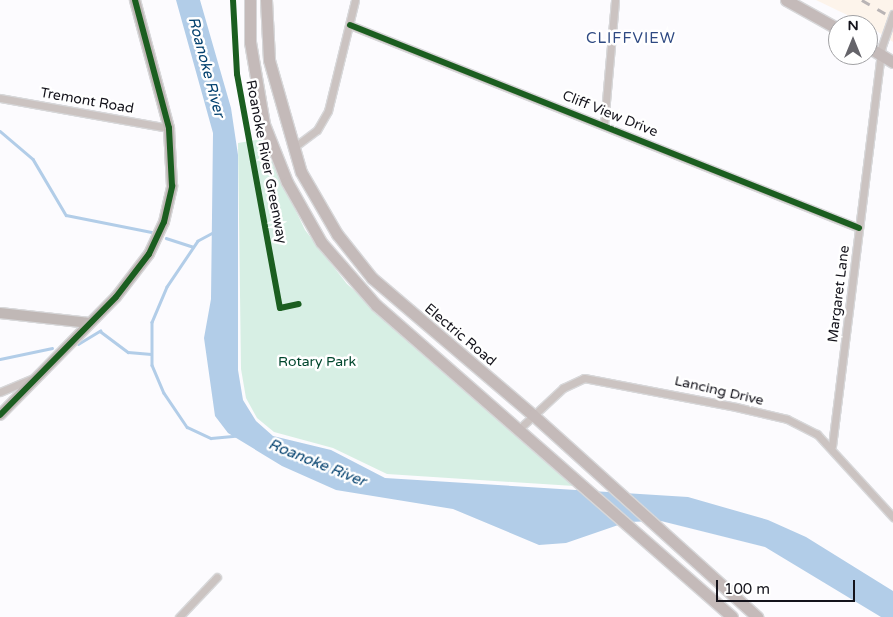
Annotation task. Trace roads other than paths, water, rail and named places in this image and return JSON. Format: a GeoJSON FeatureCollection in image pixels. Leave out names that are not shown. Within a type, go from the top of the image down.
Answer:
{"type":"FeatureCollection","features":[{"type":"Feature","properties":{"kind":"main road"},"geometry":{"type":"LineString","coordinates":[[250,0],[250,42],[264,124],[288,182],[321,242],[376,305],[556,460],[732,617]]}},
{"type":"Feature","properties":{"kind":"main road","name":"Electric Road"},"geometry":{"type":"LineString","coordinates":[[266,0],[269,60],[293,148],[314,196],[372,278],[533,415],[565,448],[690,555],[757,617]]}},
{"type":"Feature","properties":{"kind":"main road"},"geometry":{"type":"LineString","coordinates":[[786,0],[828,23]]}},
{"type":"Feature","properties":{"kind":"main road"},"geometry":{"type":"LineString","coordinates":[[878,53],[893,62]]}},
{"type":"Feature","properties":{"kind":"street"},"geometry":{"type":"LineString","coordinates":[[0,415],[133,276],[158,239],[172,186],[170,128],[135,0]]}},
{"type":"Feature","properties":{"kind":"street"},"geometry":{"type":"LineString","coordinates":[[293,148],[323,122],[350,25],[355,0]]}},
{"type":"Feature","properties":{"kind":"street"},"geometry":{"type":"LineString","coordinates":[[604,124],[615,0]]}},
{"type":"Feature","properties":{"kind":"street","name":"Margaret Lane"},"geometry":{"type":"LineString","coordinates":[[832,446],[882,56],[893,14]]}},
{"type":"Feature","properties":{"kind":"street","name":"Cliff View Drive"},"geometry":{"type":"LineString","coordinates":[[350,25],[604,124],[819,216],[859,228]]}},
{"type":"Feature","properties":{"kind":"street","name":"Tremont Road"},"geometry":{"type":"LineString","coordinates":[[0,98],[170,128]]}},
{"type":"Feature","properties":{"kind":"street"},"geometry":{"type":"LineString","coordinates":[[0,313],[89,323]]}},
{"type":"Feature","properties":{"kind":"street"},"geometry":{"type":"LineString","coordinates":[[0,392],[38,376]]}},
{"type":"Feature","properties":{"kind":"street","name":"Lancing Drive"},"geometry":{"type":"LineString","coordinates":[[519,429],[563,388],[595,377],[787,419],[832,446],[893,517]]}},
{"type":"Feature","properties":{"kind":"street"},"geometry":{"type":"LineString","coordinates":[[179,617],[217,577]]}},
{"type":"Feature","properties":{"kind":"water","name":"Roanoke River"},"geometry":{"type":"Polygon","coordinates":[[[176,0],[200,0],[231,108],[238,155],[238,370],[243,400],[256,421],[273,436],[331,450],[385,478],[688,497],[768,520],[806,537],[893,591],[893,617],[881,617],[765,547],[661,521],[627,522],[566,543],[539,545],[453,509],[336,490],[282,466],[228,433],[215,416],[204,338],[211,299],[213,133],[176,0]]]}},
{"type":"Feature","properties":{"kind":"waterway"},"geometry":{"type":"LineString","coordinates":[[0,131],[33,159],[66,215],[152,232]]}},
{"type":"Feature","properties":{"kind":"waterway"},"geometry":{"type":"LineString","coordinates":[[213,233],[198,241],[167,287],[152,322],[152,365],[164,393],[187,427],[211,438],[235,436]]}},
{"type":"Feature","properties":{"kind":"waterway"},"geometry":{"type":"LineString","coordinates":[[166,238],[193,247]]}},
{"type":"Feature","properties":{"kind":"waterway"},"geometry":{"type":"LineString","coordinates":[[78,344],[100,331],[128,352],[151,354]]}},
{"type":"Feature","properties":{"kind":"waterway"},"geometry":{"type":"LineString","coordinates":[[0,359],[52,348]]}},
{"type":"Feature","properties":{"kind":"railway"},"geometry":{"type":"LineString","coordinates":[[862,0],[893,18]]}},
{"type":"Feature","properties":{"kind":"district","name":"CLIFFVIEW"},"geometry":{"type":"Point","coordinates":[631,39]}},
{"type":"Feature","properties":{"kind":"park label","name":"Rotary Park"},"geometry":{"type":"Point","coordinates":[317,362]}}]}
